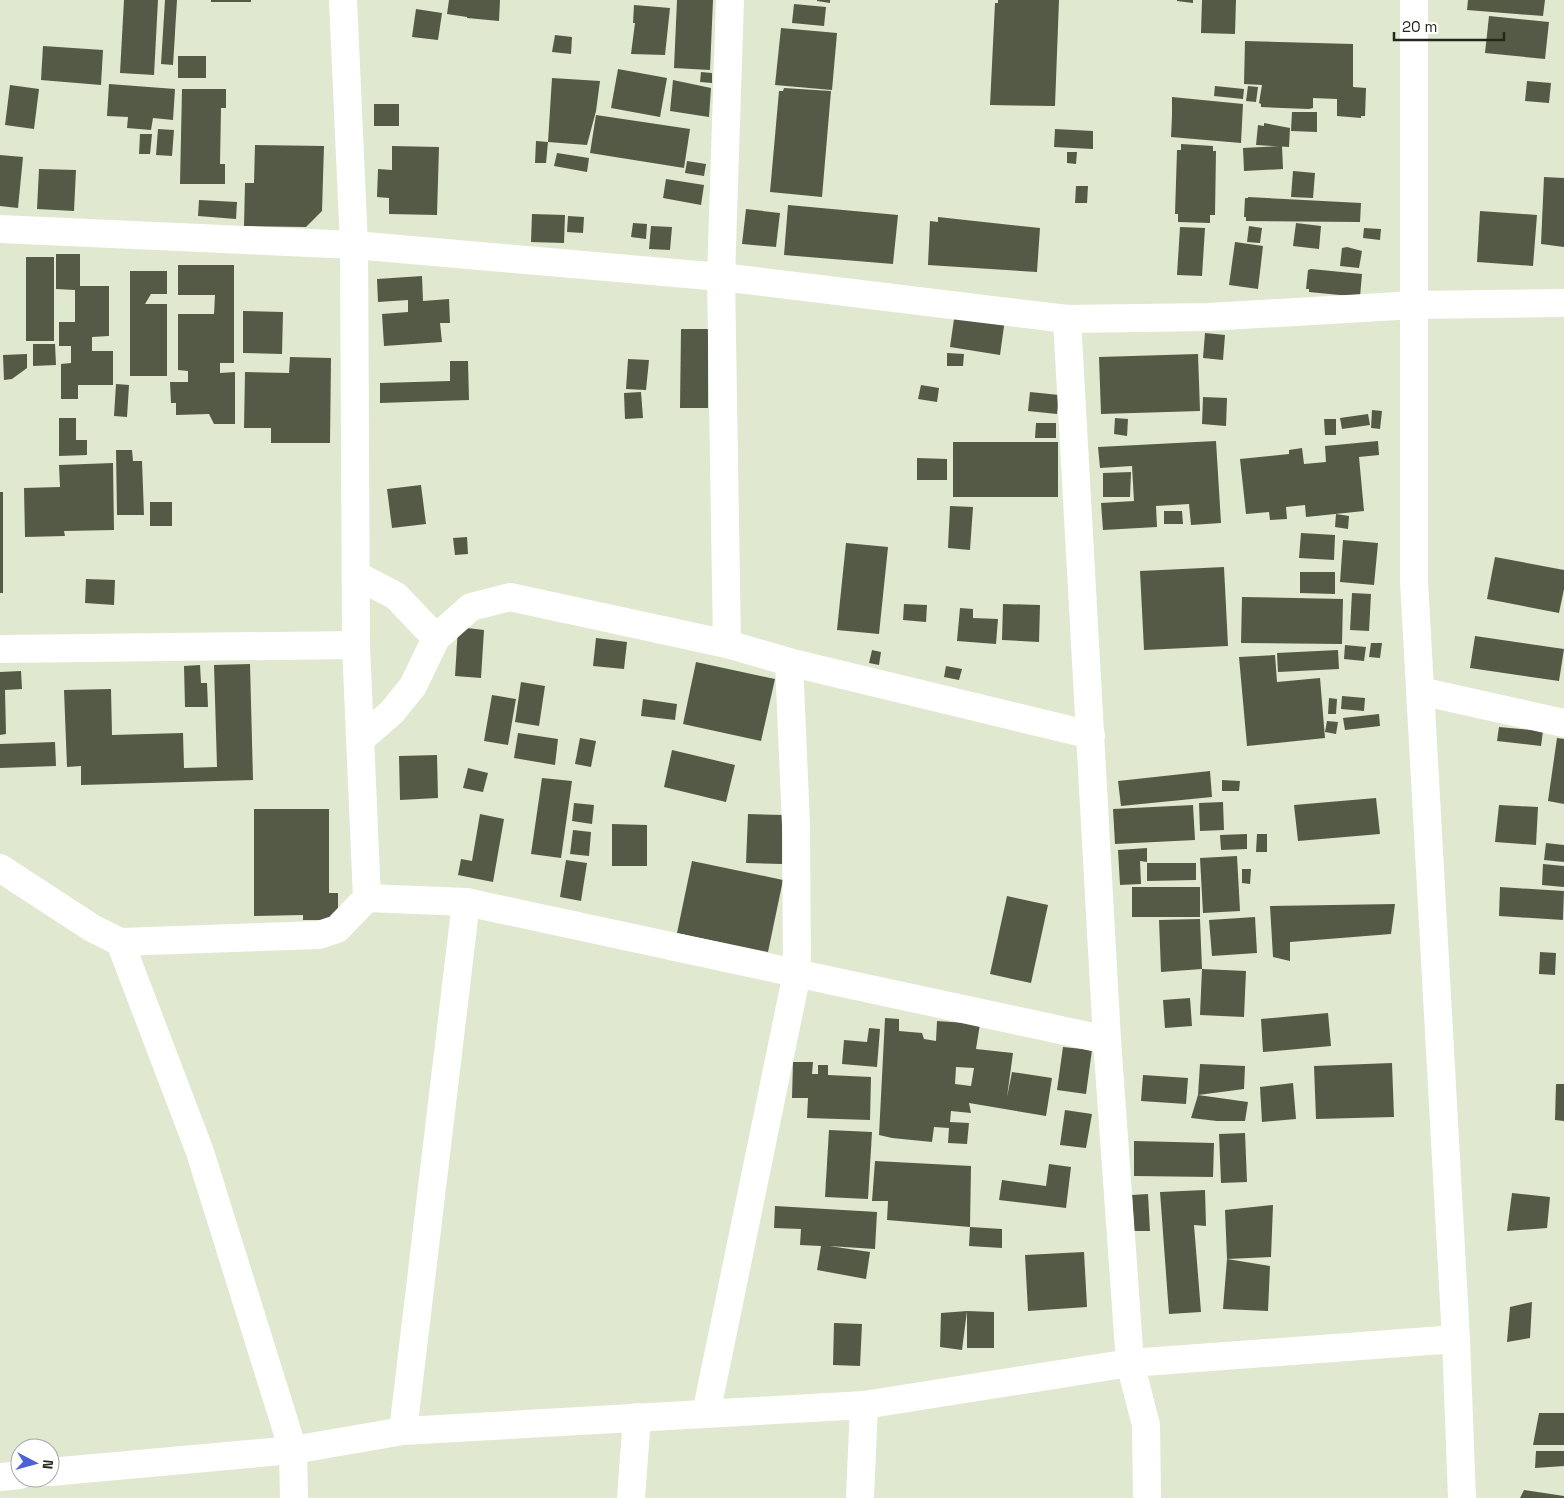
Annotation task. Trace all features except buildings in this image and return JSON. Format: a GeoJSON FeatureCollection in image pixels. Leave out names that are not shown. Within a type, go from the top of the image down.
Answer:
{"type":"FeatureCollection","features":[{"type":"Feature","properties":{"kind":"street"},"geometry":{"type":"LineString","coordinates":[[0,868],[92,928],[120,942],[319,935],[338,929],[367,898],[356,645],[354,245],[343,0]]}},
{"type":"Feature","properties":{"kind":"street"},"geometry":{"type":"LineString","coordinates":[[727,644],[721,277],[730,0]]}},
{"type":"Feature","properties":{"kind":"street"},"geometry":{"type":"LineString","coordinates":[[1414,0],[1414,581],[1456,1339],[1462,1498]]}},
{"type":"Feature","properties":{"kind":"street"},"geometry":{"type":"LineString","coordinates":[[0,229],[354,245],[721,277],[1068,318],[1209,317],[1415,305],[1564,303]]}},
{"type":"Feature","properties":{"kind":"street"},"geometry":{"type":"LineString","coordinates":[[1068,318],[1107,1040],[1130,1363],[1146,1425],[1147,1498]]}},
{"type":"Feature","properties":{"kind":"street"},"geometry":{"type":"LineString","coordinates":[[356,575],[396,596],[436,638]]}},
{"type":"Feature","properties":{"kind":"street"},"geometry":{"type":"LineString","coordinates":[[361,739],[392,712],[413,686],[436,638],[471,607],[510,597],[727,644],[789,662],[1091,735]]}},
{"type":"Feature","properties":{"kind":"street"},"geometry":{"type":"LineString","coordinates":[[0,649],[356,645]]}},
{"type":"Feature","properties":{"kind":"street"},"geometry":{"type":"LineString","coordinates":[[706,1414],[797,973],[796,825],[789,662]]}},
{"type":"Feature","properties":{"kind":"street"},"geometry":{"type":"LineString","coordinates":[[1420,691],[1564,723]]}},
{"type":"Feature","properties":{"kind":"street"},"geometry":{"type":"LineString","coordinates":[[367,898],[466,902],[1107,1040]]}},
{"type":"Feature","properties":{"kind":"street"},"geometry":{"type":"LineString","coordinates":[[403,1430],[466,902]]}},
{"type":"Feature","properties":{"kind":"street"},"geometry":{"type":"LineString","coordinates":[[120,942],[200,1152],[293,1450],[294,1498]]}},
{"type":"Feature","properties":{"kind":"street"},"geometry":{"type":"LineString","coordinates":[[60,1471],[293,1450],[403,1430],[864,1405],[1130,1363],[1456,1339]]}},
{"type":"Feature","properties":{"kind":"street"},"geometry":{"type":"LineString","coordinates":[[860,1498],[864,1405]]}},
{"type":"Feature","properties":{"kind":"street"},"geometry":{"type":"LineString","coordinates":[[631,1498],[637,1418]]}}]}
